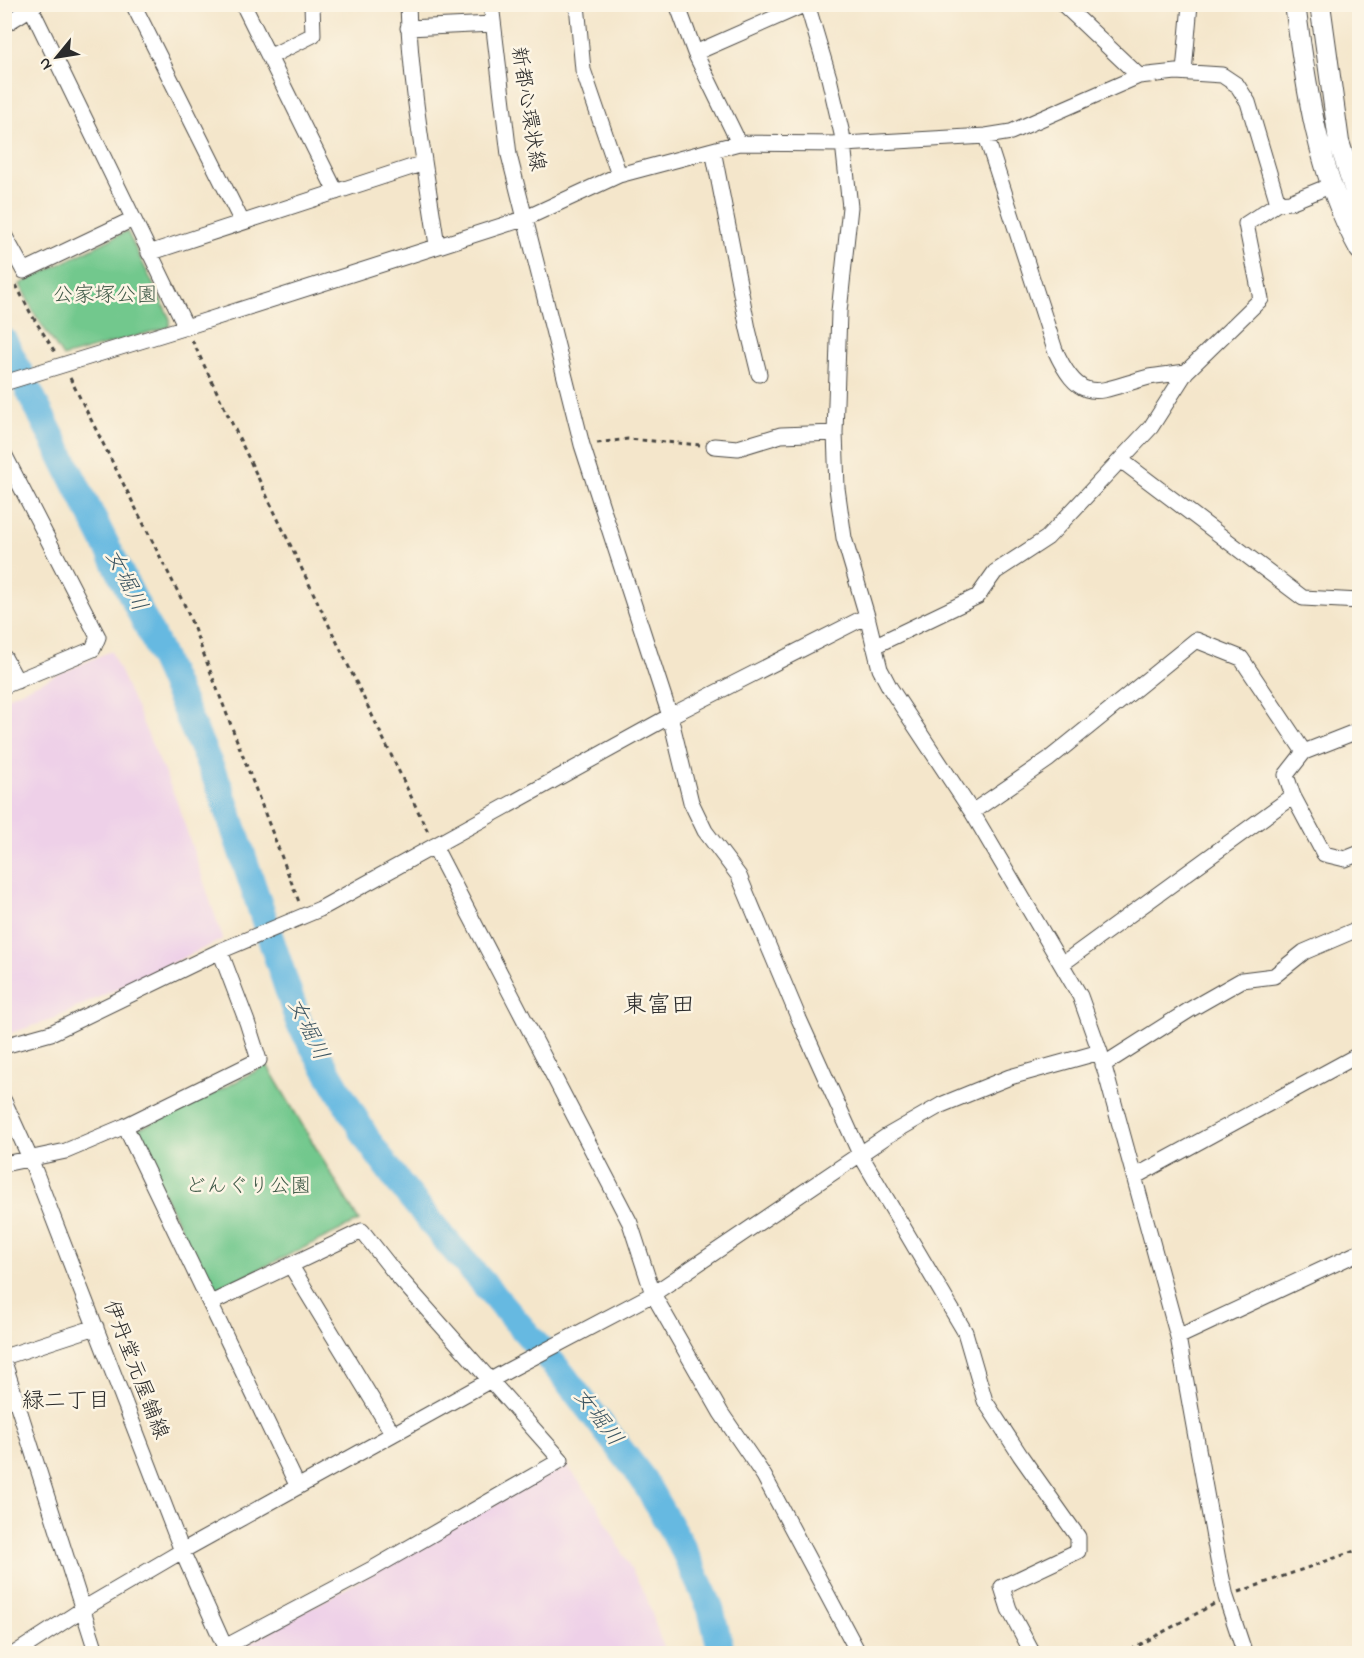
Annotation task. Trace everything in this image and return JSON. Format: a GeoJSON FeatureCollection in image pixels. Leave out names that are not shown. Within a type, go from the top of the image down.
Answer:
{"type":"FeatureCollection","features":[{"type":"Feature","properties":{"kind":"main road"},"geometry":{"type":"LineString","coordinates":[[1295,4],[1312,117],[1320,152],[1359,250]]}},
{"type":"Feature","properties":{"kind":"main road"},"geometry":{"type":"LineString","coordinates":[[1320,4],[1339,142],[1359,207]]}},
{"type":"Feature","properties":{"kind":"street"},"geometry":{"type":"LineString","coordinates":[[133,4],[242,222]]}},
{"type":"Feature","properties":{"kind":"street"},"geometry":{"type":"LineString","coordinates":[[243,4],[336,192]]}},
{"type":"Feature","properties":{"kind":"street"},"geometry":{"type":"LineString","coordinates":[[269,57],[313,35],[312,4]]}},
{"type":"Feature","properties":{"kind":"street"},"geometry":{"type":"LineString","coordinates":[[408,4],[408,28],[424,163],[437,245]]}},
{"type":"Feature","properties":{"kind":"street","name":"新都心環状線"},"geometry":{"type":"LineString","coordinates":[[491,4],[509,155],[582,445],[670,716],[691,802],[705,831],[738,876],[860,1154],[965,1332],[986,1401],[1020,1455],[1078,1537],[1078,1551],[1002,1587],[1009,1609],[1033,1653]]}},
{"type":"Feature","properties":{"kind":"street"},"geometry":{"type":"LineString","coordinates":[[577,4],[583,70],[619,175]]}},
{"type":"Feature","properties":{"kind":"street"},"geometry":{"type":"LineString","coordinates":[[677,4],[695,53],[739,143]]}},
{"type":"Feature","properties":{"kind":"street"},"geometry":{"type":"LineString","coordinates":[[695,53],[807,4],[829,78],[844,144],[850,207],[840,312],[835,433],[837,488],[844,538],[880,669],[890,688],[972,812],[1080,996],[1102,1059],[1178,1337],[1194,1437],[1222,1579],[1245,1653]]}},
{"type":"Feature","properties":{"kind":"street"},"geometry":{"type":"LineString","coordinates":[[1063,4],[1139,76]]}},
{"type":"Feature","properties":{"kind":"street"},"geometry":{"type":"LineString","coordinates":[[1184,72],[1190,4]]}},
{"type":"Feature","properties":{"kind":"street"},"geometry":{"type":"LineString","coordinates":[[4,25],[33,6],[186,327]]}},
{"type":"Feature","properties":{"kind":"street"},"geometry":{"type":"LineString","coordinates":[[408,28],[493,24]]}},
{"type":"Feature","properties":{"kind":"street"},"geometry":{"type":"LineString","coordinates":[[4,383],[526,218],[619,175],[739,143],[844,144],[986,136],[1011,132],[1139,76],[1184,72],[1222,75],[1237,85],[1248,102],[1278,202]]}},
{"type":"Feature","properties":{"kind":"street"},"geometry":{"type":"LineString","coordinates":[[986,136],[1055,350],[1063,368],[1079,386],[1097,393],[1151,377],[1186,372]]}},
{"type":"Feature","properties":{"kind":"street"},"geometry":{"type":"LineString","coordinates":[[713,150],[759,374]]}},
{"type":"Feature","properties":{"kind":"street"},"geometry":{"type":"LineString","coordinates":[[149,253],[424,163]]}},
{"type":"Feature","properties":{"kind":"street"},"geometry":{"type":"LineString","coordinates":[[874,646],[978,596],[995,572],[1047,538],[1080,505],[1151,427],[1186,372],[1261,298],[1246,224],[1278,202],[1290,202],[1332,184]]}},
{"type":"Feature","properties":{"kind":"street"},"geometry":{"type":"LineString","coordinates":[[4,234],[24,271],[133,219]]}},
{"type":"Feature","properties":{"kind":"street"},"geometry":{"type":"LineString","coordinates":[[714,446],[738,447],[781,435],[835,433]]}},
{"type":"Feature","properties":{"kind":"street"},"geometry":{"type":"LineString","coordinates":[[4,454],[98,637],[93,649],[11,684],[4,657]]}},
{"type":"Feature","properties":{"kind":"street"},"geometry":{"type":"LineString","coordinates":[[1122,461],[1303,598],[1359,601]]}},
{"type":"Feature","properties":{"kind":"street"},"geometry":{"type":"LineString","coordinates":[[4,1046],[51,1033],[220,951],[320,909],[670,716],[867,616]]}},
{"type":"Feature","properties":{"kind":"street"},"geometry":{"type":"LineString","coordinates":[[972,812],[1049,759],[1196,640],[1241,658],[1304,752]]}},
{"type":"Feature","properties":{"kind":"street"},"geometry":{"type":"LineString","coordinates":[[1359,730],[1304,752],[1286,775],[1293,795],[1324,854],[1345,858],[1359,853]]}},
{"type":"Feature","properties":{"kind":"street"},"geometry":{"type":"LineString","coordinates":[[1062,964],[1293,795]]}},
{"type":"Feature","properties":{"kind":"street"},"geometry":{"type":"LineString","coordinates":[[434,846],[630,1223],[653,1294],[721,1413],[764,1476],[859,1653]]}},
{"type":"Feature","properties":{"kind":"street"},"geometry":{"type":"LineString","coordinates":[[14,1653],[83,1609],[182,1551],[507,1371],[653,1294],[887,1136],[940,1105],[1010,1077],[1102,1059],[1242,980],[1274,976],[1304,952],[1359,928]]}},
{"type":"Feature","properties":{"kind":"street"},"geometry":{"type":"LineString","coordinates":[[4,1164],[66,1151],[124,1126],[259,1060],[248,1022],[220,951]]}},
{"type":"Feature","properties":{"kind":"street"},"geometry":{"type":"LineString","coordinates":[[1134,1177],[1359,1054]]}},
{"type":"Feature","properties":{"kind":"street","name":"伊丹堂元屋舗線"},"geometry":{"type":"LineString","coordinates":[[4,1101],[30,1158],[182,1551],[226,1650]]}},
{"type":"Feature","properties":{"kind":"street"},"geometry":{"type":"LineString","coordinates":[[124,1126],[298,1487]]}},
{"type":"Feature","properties":{"kind":"street"},"geometry":{"type":"LineString","coordinates":[[211,1303],[362,1231],[395,1273],[561,1460],[226,1650]]}},
{"type":"Feature","properties":{"kind":"street"},"geometry":{"type":"LineString","coordinates":[[1178,1337],[1359,1252]]}},
{"type":"Feature","properties":{"kind":"street"},"geometry":{"type":"LineString","coordinates":[[291,1266],[393,1434]]}},
{"type":"Feature","properties":{"kind":"street"},"geometry":{"type":"LineString","coordinates":[[4,1357],[96,1328]]}},
{"type":"Feature","properties":{"kind":"street"},"geometry":{"type":"LineString","coordinates":[[4,1362],[96,1653]]}},
{"type":"Feature","properties":{"kind":"path"},"geometry":{"type":"LineString","coordinates":[[15,283],[61,365],[186,608],[304,915]]}},
{"type":"Feature","properties":{"kind":"path"},"geometry":{"type":"LineString","coordinates":[[186,327],[434,846]]}},
{"type":"Feature","properties":{"kind":"path"},"geometry":{"type":"LineString","coordinates":[[582,445],[628,439],[714,446]]}},
{"type":"Feature","properties":{"kind":"shaded area"},"geometry":{"type":"Polygon","coordinates":[[[111,651],[176,799],[223,939],[51,1020],[5,1035],[5,698],[111,651]]]}},
{"type":"Feature","properties":{"kind":"shaded area"},"geometry":{"type":"Polygon","coordinates":[[[566,1464],[596,1504],[646,1596],[665,1653],[240,1654],[242,1647],[566,1464]]]}},
{"type":"Feature","properties":{"kind":"green space","name":"公家塚公園"},"geometry":{"type":"Polygon","coordinates":[[[127,231],[170,319],[169,327],[63,357],[34,313],[20,284],[127,231]]]}},
{"type":"Feature","properties":{"kind":"green space","name":"どんぐり公園"},"geometry":{"type":"Polygon","coordinates":[[[267,1065],[359,1221],[217,1290],[211,1289],[135,1135],[136,1130],[207,1097],[267,1065]]]}},
{"type":"Feature","properties":{"kind":"waterway","name":"女堀川"},"geometry":{"type":"LineString","coordinates":[[4,341],[154,640],[220,788],[299,1023],[369,1142],[396,1179],[443,1237],[562,1374],[643,1479],[684,1551],[710,1607],[722,1654]]}},
{"type":"Feature","properties":{"kind":"district","name":"東富田"},"geometry":{"type":"Point","coordinates":[659,1006]}},
{"type":"Feature","properties":{"kind":"district","name":"緑二丁目"},"geometry":{"type":"Point","coordinates":[66,1402]}}]}
